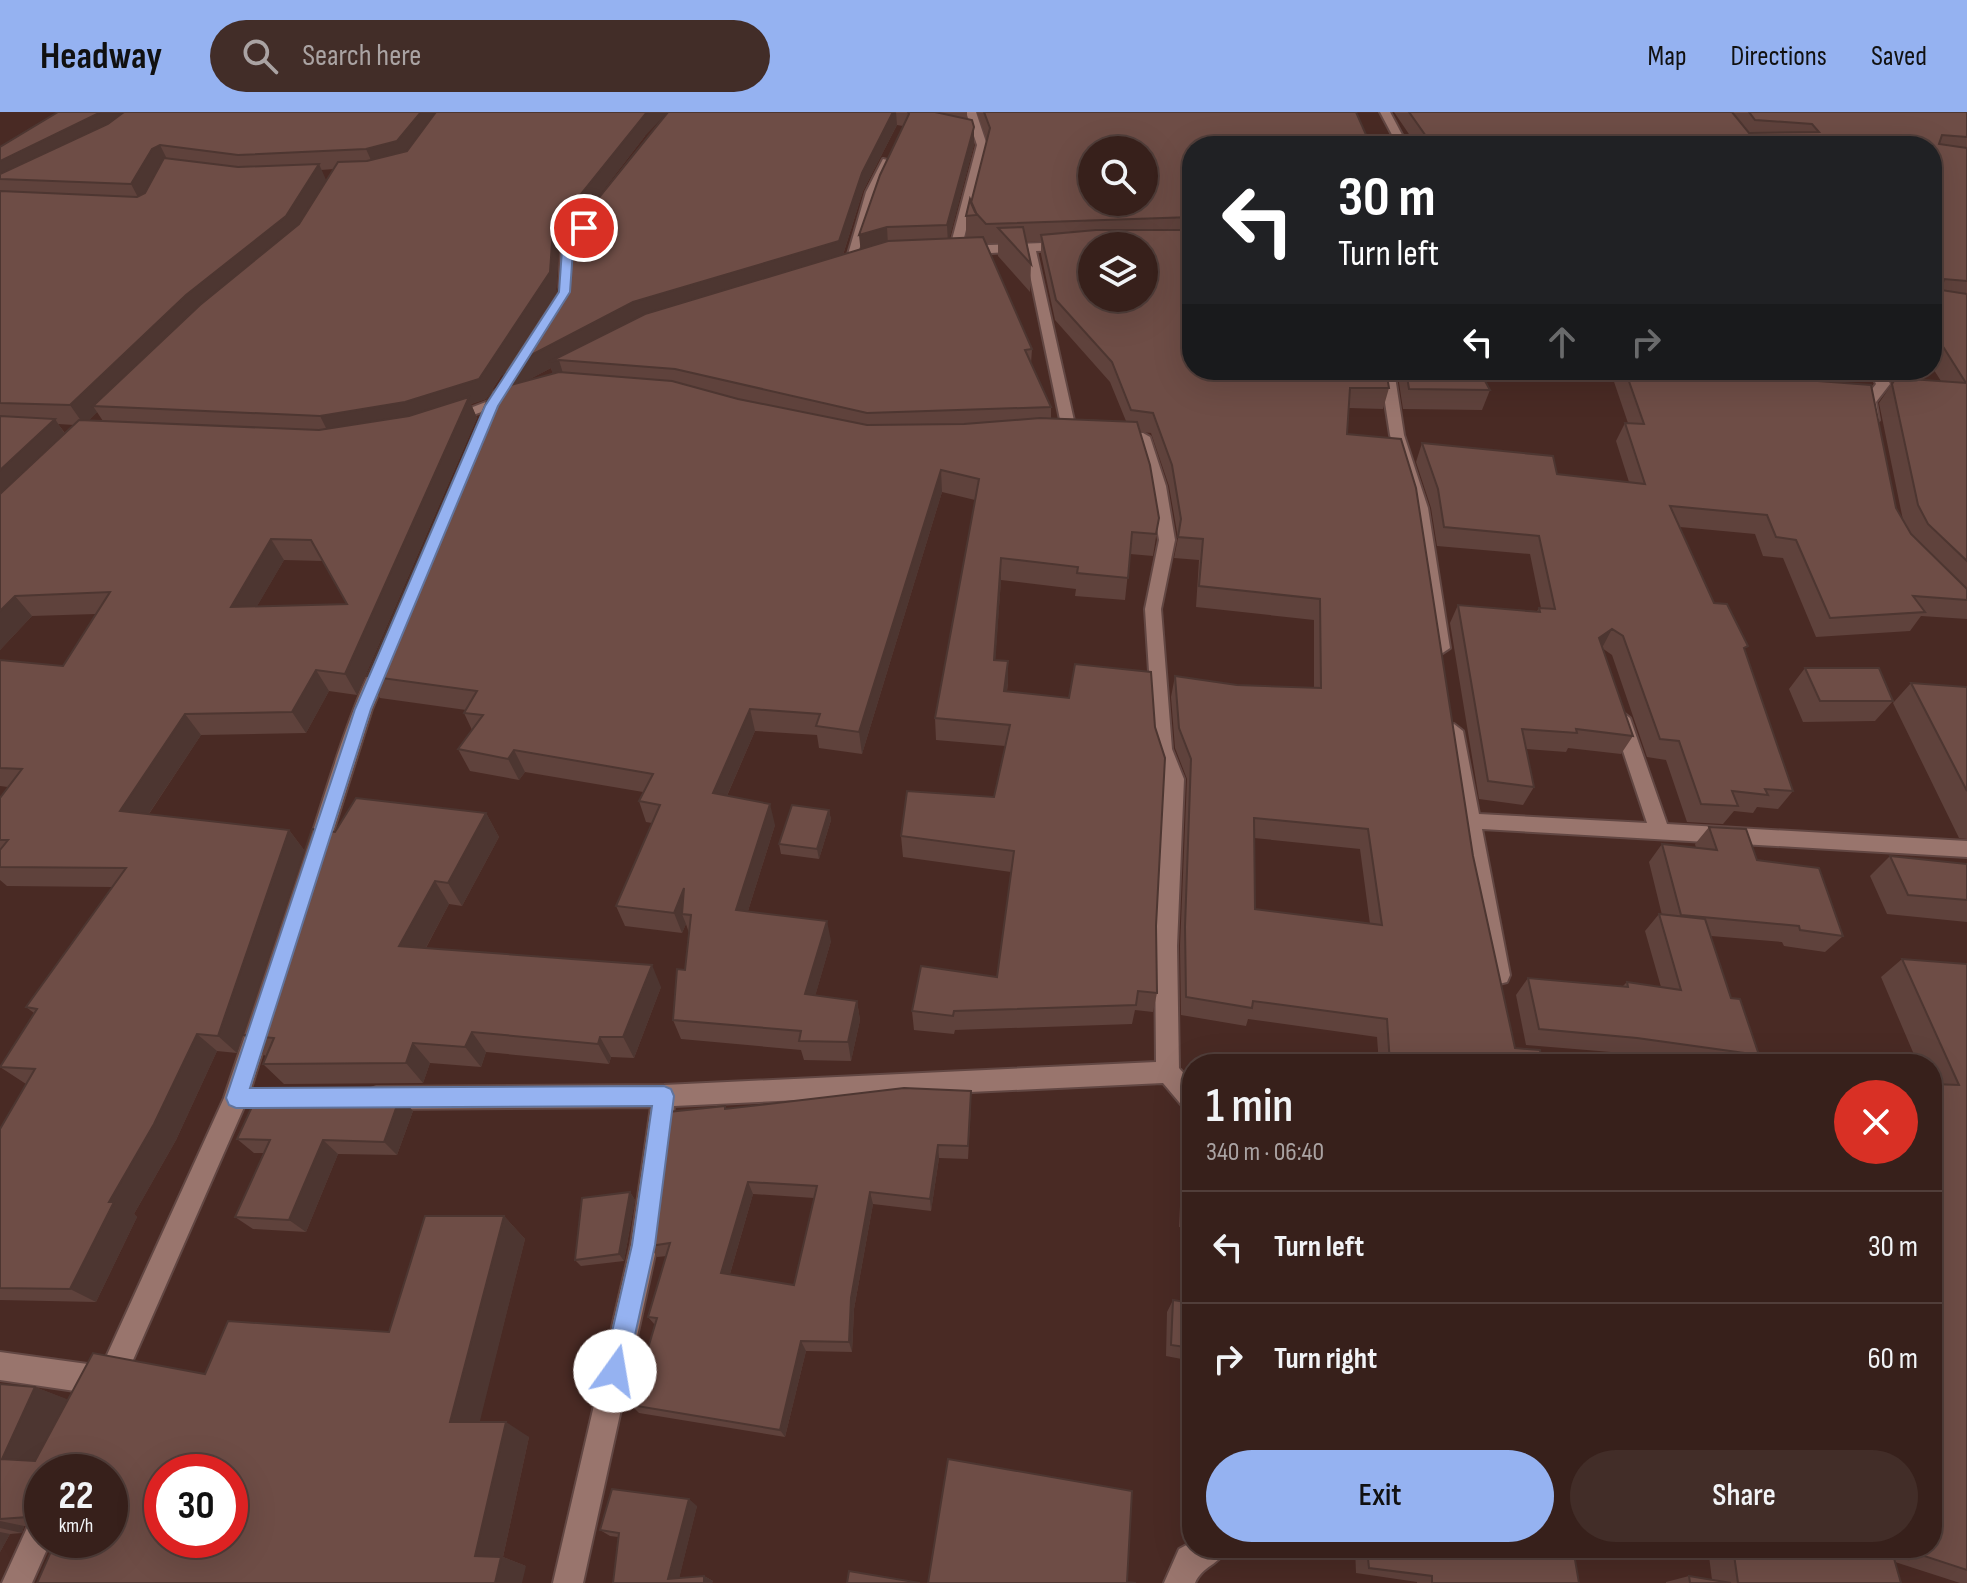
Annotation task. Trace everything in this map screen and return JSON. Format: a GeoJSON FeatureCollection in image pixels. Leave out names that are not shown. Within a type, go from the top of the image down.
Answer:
{"type":"FeatureCollection","features":[{"type":"Feature","properties":{"kind":"street"},"geometry":{"type":"LineString","coordinates":[[971,112],[982,145],[948,251],[1078,246]]}},
{"type":"Feature","properties":{"kind":"street"},"geometry":{"type":"LineString","coordinates":[[1385,112],[1398,136]]}},
{"type":"Feature","properties":{"kind":"street"},"geometry":{"type":"LineString","coordinates":[[962,130],[978,133]]}},
{"type":"Feature","properties":{"kind":"street"},"geometry":{"type":"LineString","coordinates":[[834,270],[855,263],[872,192],[896,143]]}},
{"type":"Feature","properties":{"kind":"street"},"geometry":{"type":"LineString","coordinates":[[548,317],[565,292],[567,250],[595,213]]}},
{"type":"Feature","properties":{"kind":"street"},"geometry":{"type":"LineString","coordinates":[[1030,248],[1077,434],[1143,437],[1158,486],[1167,540],[1153,609],[1163,749],[1174,779],[1166,946],[1168,1072],[1182,1088]]}},
{"type":"Feature","properties":{"kind":"street"},"geometry":{"type":"LineString","coordinates":[[1389,380],[1397,435],[1420,508],[1443,662]]}},
{"type":"Feature","properties":{"kind":"street"},"geometry":{"type":"LineString","coordinates":[[1875,433],[1869,402],[1883,384],[1881,380]]}},
{"type":"Feature","properties":{"kind":"street"},"geometry":{"type":"LineString","coordinates":[[432,425],[492,406],[516,391]]}},
{"type":"Feature","properties":{"kind":"street"},"geometry":{"type":"LineString","coordinates":[[479,435],[492,406]]}},
{"type":"Feature","properties":{"kind":"street"},"geometry":{"type":"LineString","coordinates":[[309,874],[363,709],[394,637]]}},
{"type":"Feature","properties":{"kind":"street"},"geometry":{"type":"LineString","coordinates":[[1615,700],[1660,832]]}},
{"type":"Feature","properties":{"kind":"street"},"geometry":{"type":"LineString","coordinates":[[1452,720],[1504,1003]]}},
{"type":"Feature","properties":{"kind":"street"},"geometry":{"type":"LineString","coordinates":[[1469,821],[1967,849]]}},
{"type":"Feature","properties":{"kind":"street"},"geometry":{"type":"LineString","coordinates":[[97,1407],[236,1098],[265,1009]]}},
{"type":"Feature","properties":{"kind":"street"},"geometry":{"type":"LineString","coordinates":[[347,1098],[664,1096],[1168,1072]]}},
{"type":"Feature","properties":{"kind":"street"},"geometry":{"type":"LineString","coordinates":[[568,1583],[644,1245],[664,1096]]}},
{"type":"Feature","properties":{"kind":"street"},"geometry":{"type":"LineString","coordinates":[[236,1098],[268,1098]]}},
{"type":"Feature","properties":{"kind":"street"},"geometry":{"type":"LineString","coordinates":[[0,1366],[109,1380]]}},
{"type":"Feature","properties":{"kind":"street"},"geometry":{"type":"LineString","coordinates":[[17,1583],[28,1558]]}},
{"type":"Feature","properties":{"kind":"street"},"geometry":{"type":"LineString","coordinates":[[1179,1583],[1194,1558]]}},
{"type":"Feature","properties":{"kind":"building"},"geometry":{"type":"Polygon","coordinates":[[[58,112],[101,112],[0,161],[0,147],[58,112]]]}},
{"type":"Feature","properties":{"kind":"building"},"geometry":{"type":"Polygon","coordinates":[[[124,112],[421,112],[397,141],[366,149],[238,155],[160,145],[152,149],[131,184],[0,179],[0,174],[108,124],[124,112]]]}},
{"type":"Feature","properties":{"kind":"building"},"geometry":{"type":"Polygon","coordinates":[[[436,112],[647,112],[553,229],[550,272],[479,379],[405,402],[320,416],[93,406],[200,305],[299,224],[338,162],[367,161],[407,151],[436,112]]]}},
{"type":"Feature","properties":{"kind":"building"},"geometry":{"type":"Polygon","coordinates":[[[668,112],[893,112],[862,173],[839,241],[633,302],[512,365],[514,371],[503,374],[568,274],[571,232],[668,112]]]}},
{"type":"Feature","properties":{"kind":"building"},"geometry":{"type":"Polygon","coordinates":[[[908,112],[935,112],[972,120],[974,127],[947,225],[887,227],[859,235],[880,175],[908,112]]]}},
{"type":"Feature","properties":{"kind":"building"},"geometry":{"type":"Polygon","coordinates":[[[984,112],[1356,112],[1367,136],[1182,136],[1182,217],[986,224],[971,203],[990,128],[984,112]]]}},
{"type":"Feature","properties":{"kind":"building"},"geometry":{"type":"Polygon","coordinates":[[[1409,112],[1732,112],[1749,133],[1819,132],[1812,124],[1755,120],[1749,112],[1967,112],[1967,137],[1426,136],[1409,112]]]}},
{"type":"Feature","properties":{"kind":"building"},"geometry":{"type":"Polygon","coordinates":[[[1942,144],[1967,148],[1967,281],[1944,279],[1942,286],[1942,144]]]}},
{"type":"Feature","properties":{"kind":"building"},"geometry":{"type":"Polygon","coordinates":[[[164,158],[238,167],[319,164],[286,216],[186,295],[70,405],[0,403],[0,191],[137,197],[145,193],[164,158]]]}},
{"type":"Feature","properties":{"kind":"building"},"geometry":{"type":"Polygon","coordinates":[[[970,199],[977,215],[966,216],[970,199]]]}},
{"type":"Feature","properties":{"kind":"building"},"geometry":{"type":"Polygon","coordinates":[[[1023,227],[1031,264],[998,228],[1023,227]]]}},
{"type":"Feature","properties":{"kind":"building"},"geometry":{"type":"Polygon","coordinates":[[[1096,230],[1182,230],[1182,380],[1388,380],[1389,388],[1350,388],[1347,434],[1401,439],[1416,488],[1473,856],[1515,1048],[1540,1050],[1541,1054],[1389,1054],[1387,1019],[1253,1001],[1252,1008],[1186,997],[1185,927],[1191,759],[1179,728],[1175,676],[1237,685],[1321,688],[1320,599],[1199,586],[1203,539],[1178,537],[1181,519],[1172,465],[1153,413],[1131,410],[1112,362],[1056,300],[1041,235],[1096,230]],[[1254,818],[1255,909],[1382,925],[1368,829],[1254,818]]]}},
{"type":"Feature","properties":{"kind":"building"},"geometry":{"type":"Polygon","coordinates":[[[983,237],[1032,349],[1025,350],[1051,407],[867,413],[675,369],[559,360],[549,362],[645,314],[888,241],[983,237]]]}},
{"type":"Feature","properties":{"kind":"building"},"geometry":{"type":"Polygon","coordinates":[[[1942,290],[1967,294],[1967,561],[1928,524],[1918,505],[1892,384],[1895,380],[1966,383],[1942,345],[1942,290]]]}},
{"type":"Feature","properties":{"kind":"building"},"geometry":{"type":"Polygon","coordinates":[[[559,372],[672,381],[738,399],[867,425],[964,424],[1040,418],[1137,422],[1150,465],[1159,518],[1156,534],[1132,532],[1128,578],[1077,573],[1078,567],[1001,558],[994,660],[1008,661],[1004,691],[1069,698],[1075,664],[1151,672],[1155,727],[1165,758],[1156,926],[1157,993],[1138,991],[1136,1005],[954,1011],[953,1016],[912,1011],[921,966],[997,977],[1014,851],[901,836],[907,791],[994,797],[1010,725],[935,718],[979,479],[941,470],[859,732],[816,726],[820,714],[750,709],[713,793],[770,804],[736,910],[827,921],[805,994],[857,1001],[848,1042],[799,1041],[801,1031],[673,1020],[677,969],[685,970],[691,915],[682,914],[684,888],[674,913],[616,906],[660,805],[639,801],[653,774],[514,750],[508,759],[458,749],[483,715],[464,713],[477,691],[367,676],[492,390],[559,372]]]}},
{"type":"Feature","properties":{"kind":"building"},"geometry":{"type":"Polygon","coordinates":[[[1408,380],[1484,380],[1490,390],[1409,389],[1408,380]]]}},
{"type":"Feature","properties":{"kind":"building"},"geometry":{"type":"Polygon","coordinates":[[[1629,380],[1805,380],[1871,385],[1896,508],[1911,534],[1967,589],[1967,600],[1913,596],[1925,612],[1830,618],[1796,540],[1776,537],[1767,515],[1670,506],[1714,603],[1727,604],[1748,646],[1744,648],[1793,791],[1765,789],[1768,795],[1732,791],[1738,806],[1701,804],[1679,741],[1660,739],[1623,636],[1612,629],[1599,638],[1633,736],[1576,729],[1577,733],[1522,729],[1534,787],[1488,781],[1458,605],[1540,612],[1539,608],[1555,609],[1539,536],[1444,527],[1438,489],[1422,443],[1553,456],[1557,474],[1645,484],[1625,423],[1644,424],[1629,380]]]}},
{"type":"Feature","properties":{"kind":"building"},"geometry":{"type":"Polygon","coordinates":[[[469,397],[345,674],[316,670],[292,712],[185,714],[120,811],[289,830],[218,1036],[197,1034],[154,1124],[109,1202],[114,1202],[70,1289],[0,1288],[0,1129],[35,1069],[0,1067],[37,1009],[26,1007],[126,868],[0,867],[0,850],[8,840],[0,840],[0,798],[22,769],[0,768],[0,660],[63,666],[110,592],[15,596],[0,611],[0,494],[79,420],[319,430],[409,416],[469,397]],[[271,539],[231,607],[347,604],[311,540],[271,539]]]}},
{"type":"Feature","properties":{"kind":"building"},"geometry":{"type":"Polygon","coordinates":[[[0,416],[55,419],[0,470],[0,416]]]}},
{"type":"Feature","properties":{"kind":"building"},"geometry":{"type":"Polygon","coordinates":[[[1805,668],[1879,668],[1893,701],[1820,701],[1805,668]]]}},
{"type":"Feature","properties":{"kind":"building"},"geometry":{"type":"Polygon","coordinates":[[[1911,683],[1967,687],[1967,791],[1911,683]]]}},
{"type":"Feature","properties":{"kind":"building"},"geometry":{"type":"Polygon","coordinates":[[[356,798],[486,813],[448,883],[435,881],[399,946],[652,965],[623,1037],[600,1037],[598,1044],[472,1032],[465,1047],[413,1043],[406,1063],[263,1064],[274,1038],[243,1035],[312,829],[335,832],[356,798]]]}},
{"type":"Feature","properties":{"kind":"building"},"geometry":{"type":"Polygon","coordinates":[[[792,805],[829,810],[817,849],[779,844],[792,805]]]}},
{"type":"Feature","properties":{"kind":"building"},"geometry":{"type":"Polygon","coordinates":[[[1709,827],[1746,829],[1757,860],[1819,868],[1843,936],[1800,930],[1799,926],[1681,915],[1662,844],[1717,850],[1709,827]]]}},
{"type":"Feature","properties":{"kind":"building"},"geometry":{"type":"Polygon","coordinates":[[[1890,856],[1967,864],[1967,900],[1908,895],[1890,856]]]}},
{"type":"Feature","properties":{"kind":"building"},"geometry":{"type":"Polygon","coordinates":[[[1659,914],[1705,919],[1731,998],[1740,999],[1759,1054],[1539,1029],[1528,978],[1628,987],[1627,982],[1681,990],[1659,914]]]}},
{"type":"Feature","properties":{"kind":"building"},"geometry":{"type":"Polygon","coordinates":[[[1902,959],[1967,964],[1967,1570],[1930,1558],[1942,1558],[1942,1084],[1959,1085],[1902,959]]]}},
{"type":"Feature","properties":{"kind":"building"},"geometry":{"type":"Polygon","coordinates":[[[904,1088],[971,1091],[968,1146],[938,1145],[930,1199],[870,1192],[851,1298],[849,1342],[801,1341],[780,1430],[631,1405],[657,1318],[648,1317],[670,1243],[650,1246],[661,1184],[668,1112],[725,1106],[725,1109],[904,1088]],[[748,1182],[721,1273],[794,1285],[817,1186],[748,1182]]]}},
{"type":"Feature","properties":{"kind":"building"},"geometry":{"type":"Polygon","coordinates":[[[400,1097],[384,1142],[323,1140],[289,1220],[235,1217],[270,1140],[237,1139],[256,1098],[400,1097]]]}},
{"type":"Feature","properties":{"kind":"building"},"geometry":{"type":"Polygon","coordinates":[[[630,1192],[619,1254],[575,1260],[582,1198],[630,1192]]]}},
{"type":"Feature","properties":{"kind":"building"},"geometry":{"type":"Polygon","coordinates":[[[425,1216],[504,1216],[450,1422],[506,1422],[475,1556],[501,1557],[495,1583],[37,1583],[48,1558],[128,1558],[128,1454],[39,1454],[93,1353],[205,1374],[228,1321],[389,1332],[425,1216]]]}},
{"type":"Feature","properties":{"kind":"building"},"geometry":{"type":"Polygon","coordinates":[[[1173,1300],[1182,1301],[1182,1347],[1171,1345],[1173,1300]]]}},
{"type":"Feature","properties":{"kind":"building"},"geometry":{"type":"Polygon","coordinates":[[[0,1384],[35,1387],[2,1459],[24,1460],[24,1517],[0,1519],[0,1384]]]}},
{"type":"Feature","properties":{"kind":"building"},"geometry":{"type":"Polygon","coordinates":[[[948,1459],[1132,1491],[1127,1582],[1136,1583],[928,1583],[948,1459]]]}},
{"type":"Feature","properties":{"kind":"building"},"geometry":{"type":"Polygon","coordinates":[[[612,1489],[689,1499],[668,1579],[704,1576],[704,1583],[613,1583],[619,1533],[600,1530],[612,1489]]]}},
{"type":"Feature","properties":{"kind":"building"},"geometry":{"type":"Polygon","coordinates":[[[1368,1558],[1575,1558],[1579,1583],[1432,1583],[1432,1576],[1369,1568],[1368,1558]]]}},
{"type":"Feature","properties":{"kind":"building"},"geometry":{"type":"Polygon","coordinates":[[[1734,1558],[1894,1558],[1901,1583],[1738,1583],[1734,1558]]]}},
{"type":"Feature","properties":{"kind":"building"},"geometry":{"type":"Polygon","coordinates":[[[849,1571],[920,1583],[847,1583],[849,1571]]]}},
{"type":"Feature","properties":{"kind":"building"},"geometry":{"type":"Polygon","coordinates":[[[1689,1576],[1731,1583],[1690,1583],[1689,1576]]]}},
{"type":"Feature","properties":{"kind":"route"},"geometry":{"type":"LineString","coordinates":[[584,228],[567,250],[565,292],[492,406],[363,709],[236,1098],[664,1096],[644,1245],[615,1371]]}}]}
